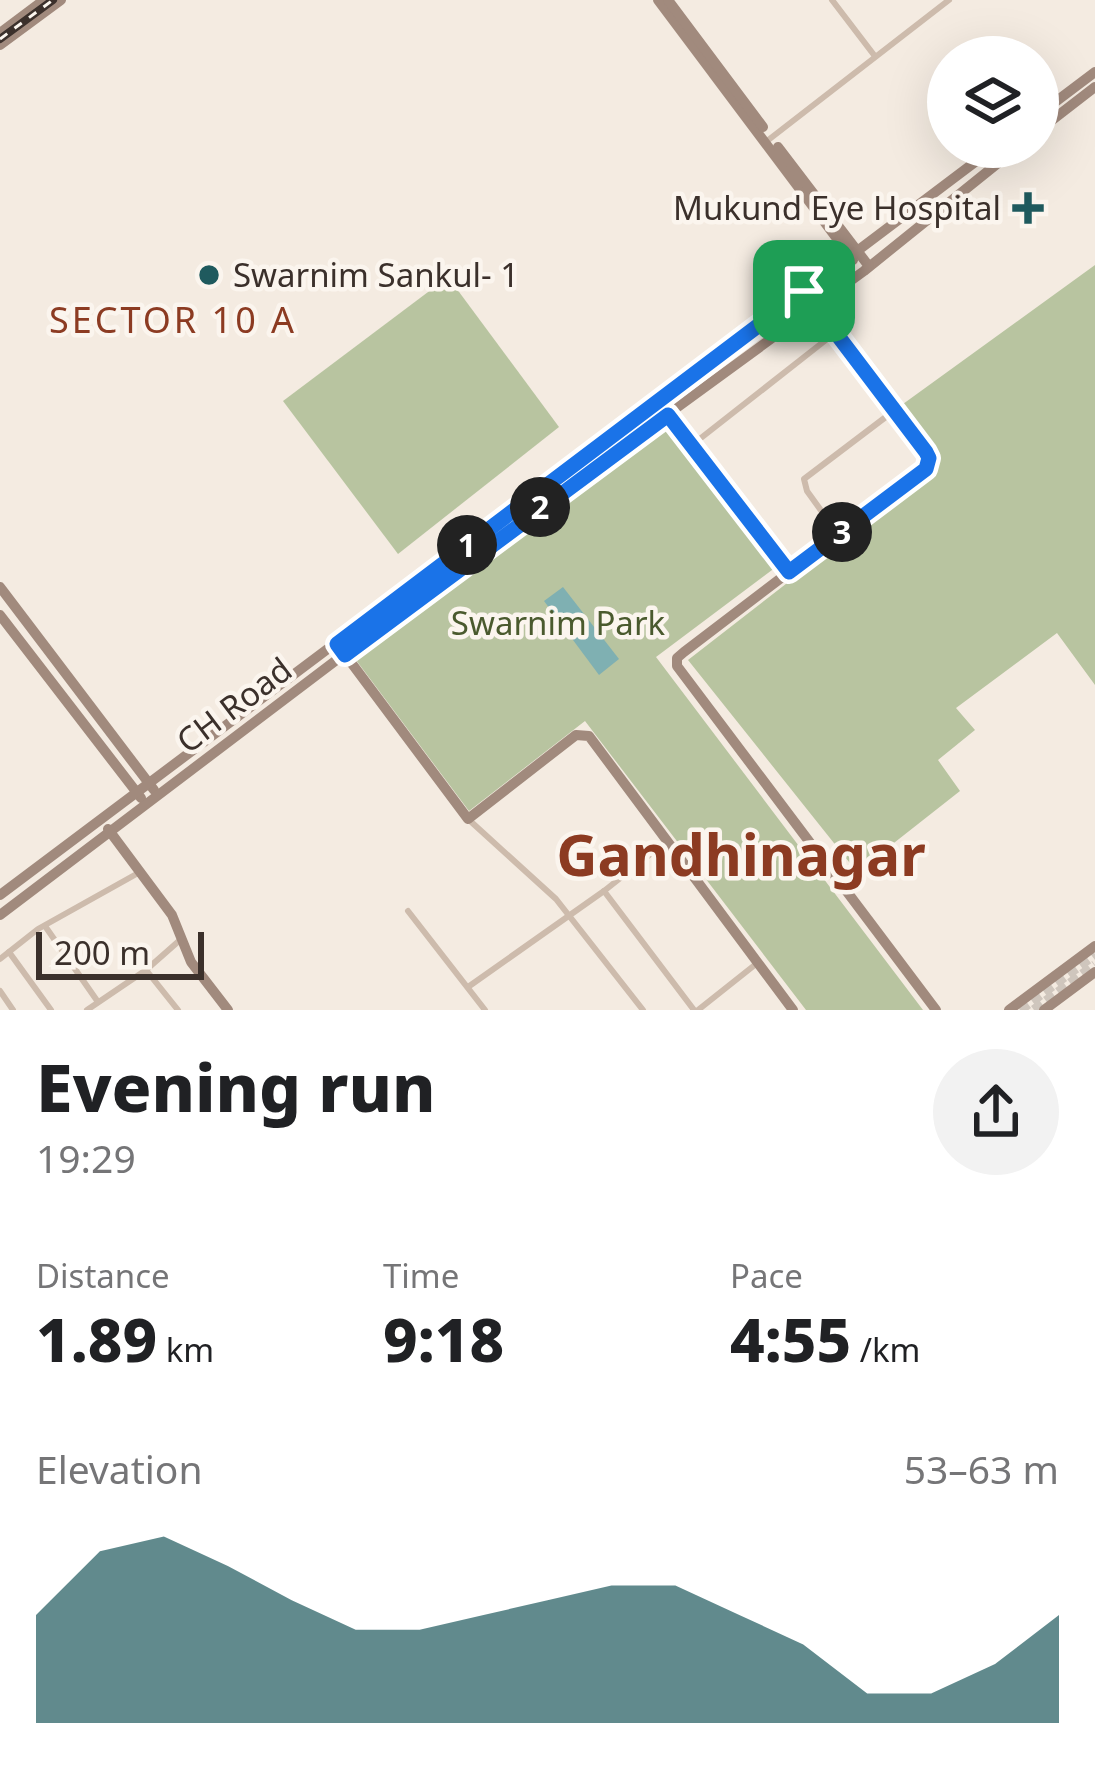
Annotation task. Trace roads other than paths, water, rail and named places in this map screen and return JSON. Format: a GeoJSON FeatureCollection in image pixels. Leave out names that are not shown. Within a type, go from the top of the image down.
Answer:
{"type":"FeatureCollection","features":[{"type":"Feature","properties":{"kind":"street"},"geometry":{"type":"LineString","coordinates":[[0,33],[44,0]]}},
{"type":"Feature","properties":{"kind":"street"},"geometry":{"type":"LineString","coordinates":[[0,45],[61,0]]}},
{"type":"Feature","properties":{"kind":"street"},"geometry":{"type":"LineString","coordinates":[[658,0],[866,268]]}},
{"type":"Feature","properties":{"kind":"street"},"geometry":{"type":"LineString","coordinates":[[668,0],[768,140]]}},
{"type":"Feature","properties":{"kind":"street"},"geometry":{"type":"LineString","coordinates":[[832,0],[874,55]]}},
{"type":"Feature","properties":{"kind":"street"},"geometry":{"type":"LineString","coordinates":[[768,140],[949,0]]}},
{"type":"Feature","properties":{"kind":"street"},"geometry":{"type":"LineString","coordinates":[[1059,99],[1095,72]]}},
{"type":"Feature","properties":{"kind":"street"},"geometry":{"type":"LineString","coordinates":[[1059,115],[1095,87]]}},
{"type":"Feature","properties":{"kind":"street","name":"CH Road"},"geometry":{"type":"LineString","coordinates":[[0,915],[147,806],[657,400],[967,168]]}},
{"type":"Feature","properties":{"kind":"street","name":"CH Road"},"geometry":{"type":"LineString","coordinates":[[0,895],[136,792],[816,307],[992,168]]}},
{"type":"Feature","properties":{"kind":"street"},"geometry":{"type":"LineString","coordinates":[[804,291],[926,452],[926,469],[684,652],[676,666],[936,1010]]}},
{"type":"Feature","properties":{"kind":"street"},"geometry":{"type":"LineString","coordinates":[[692,445],[836,332]]}},
{"type":"Feature","properties":{"kind":"street"},"geometry":{"type":"LineString","coordinates":[[657,400],[789,572]]}},
{"type":"Feature","properties":{"kind":"street"},"geometry":{"type":"LineString","coordinates":[[838,534],[807,491],[804,479],[895,410]]}},
{"type":"Feature","properties":{"kind":"street"},"geometry":{"type":"LineString","coordinates":[[0,587],[158,796]]}},
{"type":"Feature","properties":{"kind":"street"},"geometry":{"type":"LineString","coordinates":[[0,615],[147,806]]}},
{"type":"Feature","properties":{"kind":"street"},"geometry":{"type":"LineString","coordinates":[[341,650],[468,819],[570,915],[643,1010]]}},
{"type":"Feature","properties":{"kind":"street"},"geometry":{"type":"LineString","coordinates":[[468,819],[582,733],[589,736],[793,1010]]}},
{"type":"Feature","properties":{"kind":"street"},"geometry":{"type":"LineString","coordinates":[[101,820],[172,915],[191,962],[228,1010]]}},
{"type":"Feature","properties":{"kind":"street"},"geometry":{"type":"LineString","coordinates":[[467,987],[667,842]]}},
{"type":"Feature","properties":{"kind":"street"},"geometry":{"type":"LineString","coordinates":[[0,959],[44,926],[140,872]]}},
{"type":"Feature","properties":{"kind":"street"},"geometry":{"type":"LineString","coordinates":[[604,891],[696,1010],[758,963]]}},
{"type":"Feature","properties":{"kind":"street"},"geometry":{"type":"LineString","coordinates":[[408,910],[485,1010]]}},
{"type":"Feature","properties":{"kind":"street"},"geometry":{"type":"LineString","coordinates":[[44,926],[98,1002]]}},
{"type":"Feature","properties":{"kind":"street"},"geometry":{"type":"LineString","coordinates":[[87,1010],[146,970],[182,938]]}},
{"type":"Feature","properties":{"kind":"street"},"geometry":{"type":"LineString","coordinates":[[1009,1010],[1095,946]]}},
{"type":"Feature","properties":{"kind":"street"},"geometry":{"type":"LineString","coordinates":[[8,952],[51,1010]]}},
{"type":"Feature","properties":{"kind":"street"},"geometry":{"type":"LineString","coordinates":[[146,970],[178,1010]]}},
{"type":"Feature","properties":{"kind":"street"},"geometry":{"type":"LineString","coordinates":[[1044,1010],[1095,972]]}},
{"type":"Feature","properties":{"kind":"street"},"geometry":{"type":"LineString","coordinates":[[0,991],[13,1010]]}},
{"type":"Feature","properties":{"kind":"water"},"geometry":{"type":"Polygon","coordinates":[[[563,587],[619,659],[599,675],[544,601],[563,587]]]}},
{"type":"Feature","properties":{"kind":"tunnel"},"geometry":{"type":"LineString","coordinates":[[1020,1010],[1095,954]]}},
{"type":"Feature","properties":{"kind":"tunnel"},"geometry":{"type":"LineString","coordinates":[[1034,1010],[1095,965]]}},
{"type":"Feature","properties":{"kind":"railway"},"geometry":{"type":"LineString","coordinates":[[0,39],[53,0]]}},
{"type":"Feature","properties":{"kind":"place","name":"Mukund Eye Hospital"},"geometry":{"type":"Point","coordinates":[1028,208]}},
{"type":"Feature","properties":{"kind":"place","name":"Swarnim Sankul- 1"},"geometry":{"type":"Point","coordinates":[209,275]}},
{"type":"Feature","properties":{"kind":"district","name":"SECTOR 10 A"},"geometry":{"type":"Point","coordinates":[173,320]}},
{"type":"Feature","properties":{"kind":"district","name":"Gandhinagar"},"geometry":{"type":"Point","coordinates":[741,856]}},
{"type":"Feature","properties":{"kind":"park label","name":"Swarnim Park"},"geometry":{"type":"Point","coordinates":[558,623]}}]}
